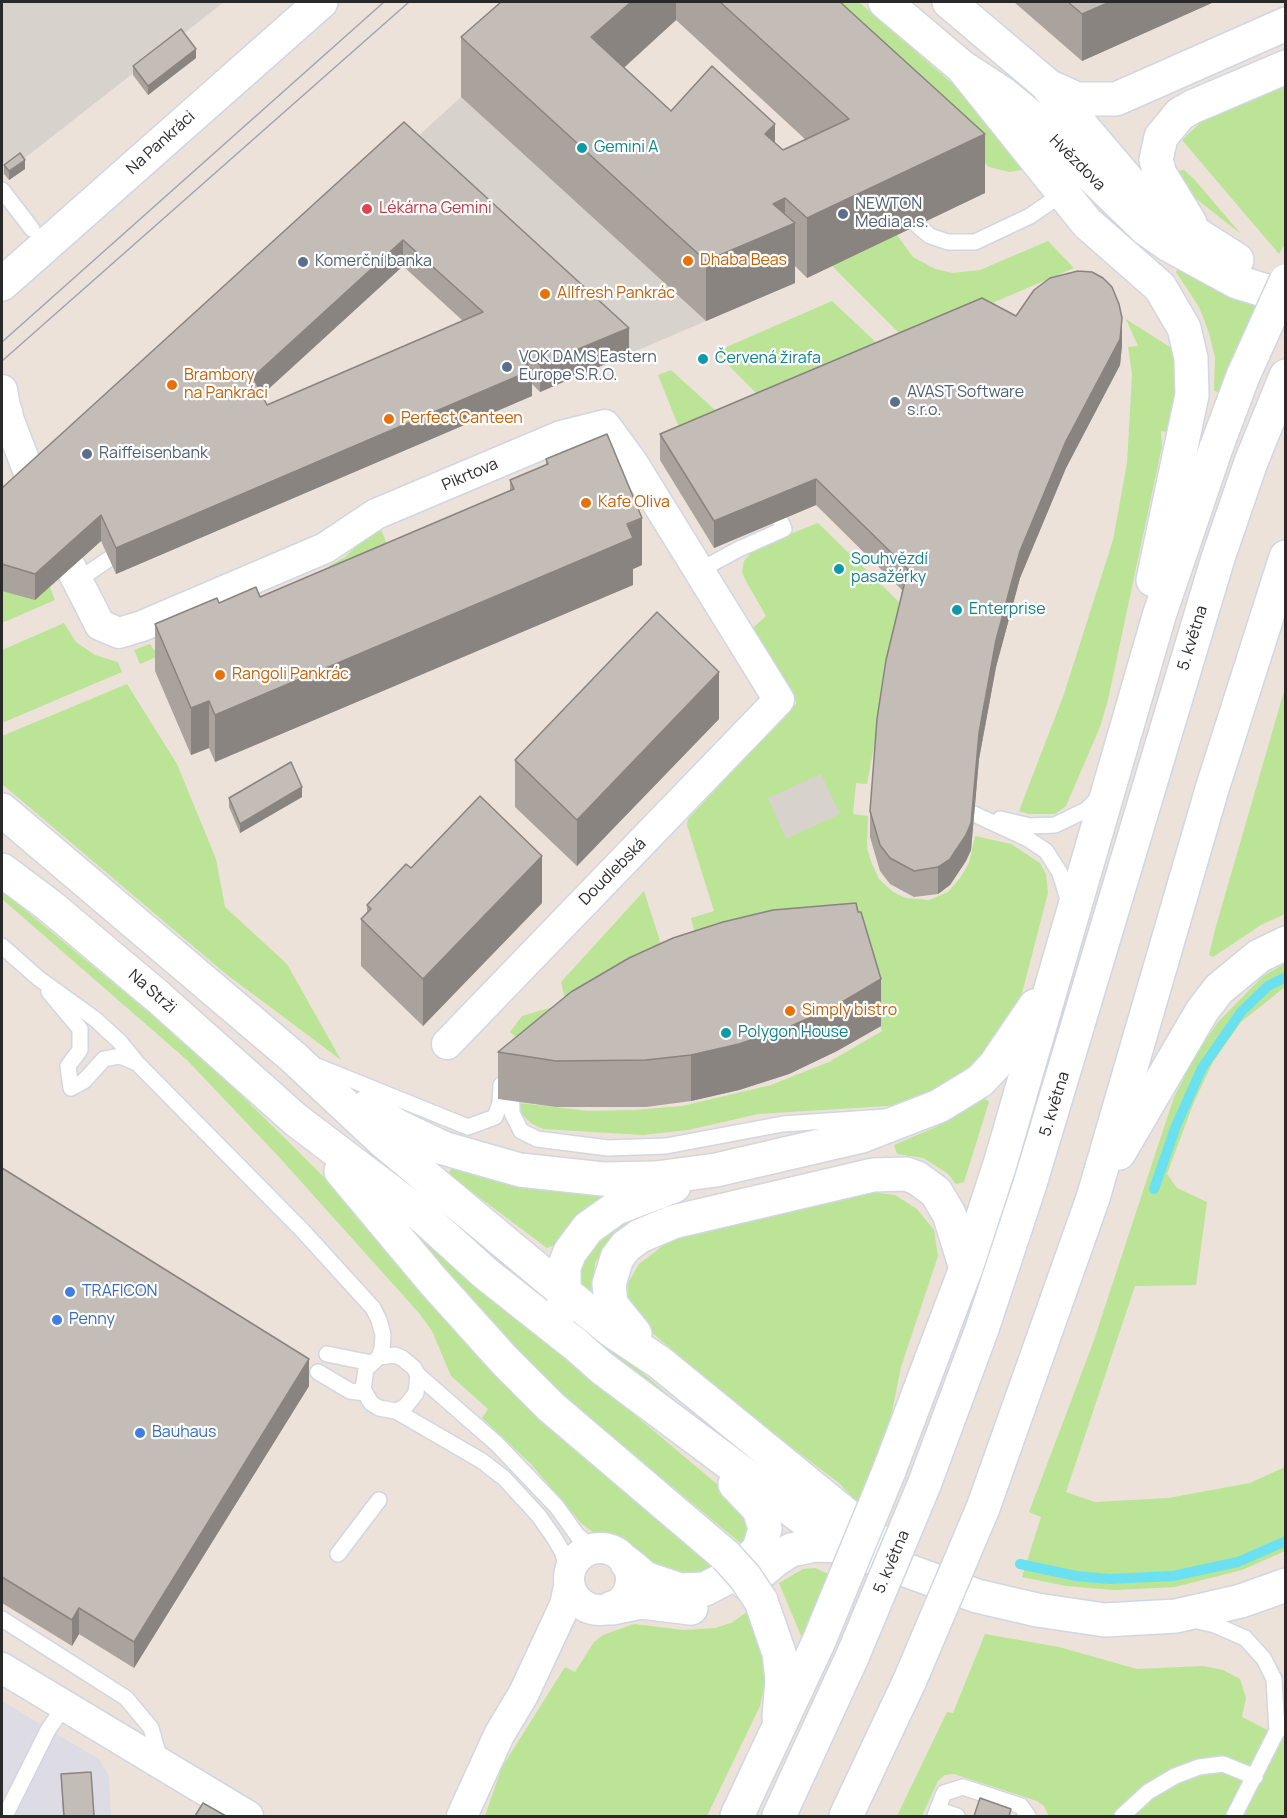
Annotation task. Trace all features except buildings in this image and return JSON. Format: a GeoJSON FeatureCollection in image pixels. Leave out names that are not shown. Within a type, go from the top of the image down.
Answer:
{"type":"FeatureCollection","features":[{"type":"Feature","properties":{"kind":"main road","name":"Na Pankráci"},"geometry":{"type":"LineString","coordinates":[[2,284],[321,2]]}},
{"type":"Feature","properties":{"kind":"main road","name":"Hvězdova"},"geometry":{"type":"LineString","coordinates":[[885,2],[962,67],[1002,93],[1030,116],[1119,205],[1169,245],[1237,282],[1286,295]]}},
{"type":"Feature","properties":{"kind":"main road","name":"Hvězdova"},"geometry":{"type":"LineString","coordinates":[[949,2],[1046,84],[1103,154],[1157,209],[1198,234],[1286,295]]}},
{"type":"Feature","properties":{"kind":"main road"},"geometry":{"type":"LineString","coordinates":[[1046,84],[1077,99],[1104,100],[1127,95],[1286,24]]}},
{"type":"Feature","properties":{"kind":"main road"},"geometry":{"type":"LineString","coordinates":[[962,67],[1087,223],[1160,287],[1181,321],[1190,351],[1192,386],[1184,435],[1155,564],[1132,710]]}},
{"type":"Feature","properties":{"kind":"main road"},"geometry":{"type":"LineString","coordinates":[[1198,234],[1160,174],[1156,160],[1161,137],[1180,114],[1192,107],[1286,67]]}},
{"type":"Feature","properties":{"kind":"main road"},"geometry":{"type":"LineString","coordinates":[[1119,205],[1110,185],[1103,154],[1105,134],[1113,110],[1127,95]]}},
{"type":"Feature","properties":{"kind":"main road"},"geometry":{"type":"LineString","coordinates":[[737,1816],[819,1641],[889,1471],[966,1268],[1058,969],[1170,584],[1216,448],[1247,366],[1286,281]]}},
{"type":"Feature","properties":{"kind":"main road","name":"5. května"},"geometry":{"type":"LineString","coordinates":[[779,1816],[853,1655],[924,1485],[981,1329],[1075,1040],[1184,664],[1251,462],[1286,376]]}},
{"type":"Feature","properties":{"kind":"main road"},"geometry":{"type":"LineString","coordinates":[[846,1816],[910,1680],[983,1508],[1093,1198],[1212,789],[1286,557]]}},
{"type":"Feature","properties":{"kind":"main road"},"geometry":{"type":"LineString","coordinates":[[2,810],[292,1056],[382,1140],[563,1291],[611,1330],[659,1362],[921,1575]]}},
{"type":"Feature","properties":{"kind":"main road","name":"Na Strži"},"geometry":{"type":"LineString","coordinates":[[2,870],[50,906],[157,996],[296,1120]]}},
{"type":"Feature","properties":{"kind":"main road"},"geometry":{"type":"LineString","coordinates":[[1093,1198],[1202,1011],[1219,989],[1240,970],[1259,956],[1286,943]]}},
{"type":"Feature","properties":{"kind":"main road"},"geometry":{"type":"LineString","coordinates":[[292,1056],[398,1126],[443,1148],[492,1164],[547,1175],[603,1179],[656,1178],[716,1170],[862,1136],[918,1116],[961,1094],[995,1065],[1058,969]]}},
{"type":"Feature","properties":{"kind":"main road"},"geometry":{"type":"LineString","coordinates":[[296,1120],[420,1214],[485,1273],[676,1426],[840,1546],[977,1596],[1072,1617],[1135,1620],[1176,1616],[1241,1601],[1286,1585]]}},
{"type":"Feature","properties":{"kind":"main road"},"geometry":{"type":"LineString","coordinates":[[296,1120],[433,1281],[506,1362],[551,1407],[726,1556],[745,1577],[761,1601],[779,1653],[782,1680],[777,1725],[770,1747]]}},
{"type":"Feature","properties":{"kind":"main road"},"geometry":{"type":"LineString","coordinates":[[576,1345],[569,1333],[563,1291],[564,1267],[570,1252],[588,1228],[603,1216],[716,1170]]}},
{"type":"Feature","properties":{"kind":"main road"},"geometry":{"type":"LineString","coordinates":[[659,1362],[616,1312],[609,1296],[609,1284],[617,1258],[626,1246],[648,1232],[673,1222],[873,1175],[906,1174],[927,1184],[944,1202],[966,1268]]}},
{"type":"Feature","properties":{"kind":"main road"},"geometry":{"type":"LineString","coordinates":[[615,1555],[645,1578],[680,1590],[705,1589],[736,1573],[759,1549],[764,1539],[765,1529],[759,1509],[676,1426]]}},
{"type":"Feature","properties":{"kind":"main road"},"geometry":{"type":"LineString","coordinates":[[607,1609],[641,1602],[690,1608],[713,1605],[734,1595],[774,1561],[791,1550],[815,1545],[840,1546]]}},
{"type":"Feature","properties":{"kind":"street"},"geometry":{"type":"LineString","coordinates":[[3,407],[33,483]]}},
{"type":"Feature","properties":{"kind":"street","name":"Pikrtova"},"geometry":{"type":"LineString","coordinates":[[74,574],[100,625],[119,633],[142,626],[325,548],[376,514],[561,436],[605,425],[632,462],[779,700]]}},
{"type":"Feature","properties":{"kind":"street","name":"Doudlebská"},"geometry":{"type":"LineString","coordinates":[[447,1044],[779,700]]}},
{"type":"Feature","properties":{"kind":"street"},"geometry":{"type":"LineString","coordinates":[[466,1812],[487,1758],[524,1693],[565,1605],[576,1559],[583,1552],[615,1555],[631,1583],[628,1594],[585,1621],[524,1693]]}},
{"type":"Feature","properties":{"kind":"street"},"geometry":{"type":"LineString","coordinates":[[569,1582],[582,1604],[607,1609]]}},
{"type":"Feature","properties":{"kind":"street"},"geometry":{"type":"LineString","coordinates":[[2,1668],[66,1704],[248,1816]]}},
{"type":"Feature","properties":{"kind":"lane"},"geometry":{"type":"LineString","coordinates":[[2,190],[32,229]]}},
{"type":"Feature","properties":{"kind":"lane"},"geometry":{"type":"LineString","coordinates":[[917,225],[930,236],[948,242],[975,242],[1030,216],[1062,194]]}},
{"type":"Feature","properties":{"kind":"lane"},"geometry":{"type":"LineString","coordinates":[[700,570],[784,529],[780,520]]}},
{"type":"Feature","properties":{"kind":"lane"},"geometry":{"type":"LineString","coordinates":[[74,574],[109,559]]}},
{"type":"Feature","properties":{"kind":"lane"},"geometry":{"type":"LineString","coordinates":[[1070,922],[1068,895],[1060,873],[1046,851],[1028,839],[974,814],[1030,826],[1054,825],[1086,810],[1110,784]]}},
{"type":"Feature","properties":{"kind":"lane"},"geometry":{"type":"LineString","coordinates":[[2,946],[38,978],[95,1019],[120,1042],[136,1063],[302,1230],[373,1308],[383,1335],[375,1360],[364,1375],[365,1393],[371,1403],[379,1408],[396,1411],[482,1461],[504,1478],[539,1516],[555,1539],[563,1553],[569,1582]]}},
{"type":"Feature","properties":{"kind":"lane"},"geometry":{"type":"LineString","coordinates":[[38,978],[80,1029],[80,1050],[68,1066],[71,1088],[84,1082],[104,1059],[120,1056],[136,1063]]}},
{"type":"Feature","properties":{"kind":"lane"},"geometry":{"type":"LineString","coordinates":[[292,1056],[468,1126],[495,1117],[512,1065],[510,1098],[512,1113],[521,1131],[537,1139],[608,1148],[641,1148],[693,1142],[783,1124],[847,1117],[918,1116]]}},
{"type":"Feature","properties":{"kind":"lane"},"geometry":{"type":"LineString","coordinates":[[327,1354],[375,1360],[395,1355],[402,1358],[414,1368],[418,1375],[497,1444],[556,1507],[577,1534],[593,1546],[615,1555]]}},
{"type":"Feature","properties":{"kind":"lane"},"geometry":{"type":"LineString","coordinates":[[318,1372],[350,1391],[365,1393]]}},
{"type":"Feature","properties":{"kind":"lane"},"geometry":{"type":"LineString","coordinates":[[396,1411],[405,1407],[416,1393],[418,1375]]}},
{"type":"Feature","properties":{"kind":"lane"},"geometry":{"type":"LineString","coordinates":[[339,1554],[379,1500]]}},
{"type":"Feature","properties":{"kind":"lane"},"geometry":{"type":"LineString","coordinates":[[1176,1616],[1215,1625],[1245,1638],[1264,1659],[1274,1679],[1277,1732]]}},
{"type":"Feature","properties":{"kind":"lane"},"geometry":{"type":"LineString","coordinates":[[2,1619],[126,1698],[151,1728],[161,1763]]}},
{"type":"Feature","properties":{"kind":"lane"},"geometry":{"type":"LineString","coordinates":[[5,1816],[48,1730],[66,1704]]}},
{"type":"Feature","properties":{"kind":"lane"},"geometry":{"type":"LineString","coordinates":[[1234,1816],[1286,1716]]}},
{"type":"Feature","properties":{"kind":"lane"},"geometry":{"type":"LineString","coordinates":[[1122,1816],[1148,1792],[1174,1776],[1199,1767],[1223,1764],[1255,1777]]}},
{"type":"Feature","properties":{"kind":"lane"},"geometry":{"type":"LineString","coordinates":[[957,1816],[937,1813],[944,1793],[963,1787],[1021,1806],[1028,1816]]}},
{"type":"Feature","properties":{"kind":"shaded area"},"geometry":{"type":"Polygon","coordinates":[[[2,2],[224,2],[2,176],[2,2]]]}},
{"type":"Feature","properties":{"kind":"shaded area"},"geometry":{"type":"Polygon","coordinates":[[[461,97],[706,321],[629,354],[404,149],[461,97]]]}},
{"type":"Feature","properties":{"kind":"shaded area"},"geometry":{"type":"Polygon","coordinates":[[[821,774],[840,814],[786,839],[768,798],[821,774]]]}},
{"type":"Feature","properties":{"kind":"shaded area"},"geometry":{"type":"Polygon","coordinates":[[[2,1701],[100,1760],[109,1777],[111,1816],[2,1816],[2,1701]]]}},
{"type":"Feature","properties":{"kind":"green space"},"geometry":{"type":"Polygon","coordinates":[[[808,2],[859,2],[977,105],[1013,150],[1022,170],[1009,172],[989,167],[808,2]]]}},
{"type":"Feature","properties":{"kind":"green space"},"geometry":{"type":"Polygon","coordinates":[[[1285,83],[1286,248],[1283,247],[1279,254],[1182,140],[1200,123],[1222,109],[1285,83]]]}},
{"type":"Feature","properties":{"kind":"green space"},"geometry":{"type":"Polygon","coordinates":[[[1184,170],[1241,234],[1186,191],[1177,171],[1184,170]]]}},
{"type":"Feature","properties":{"kind":"green space"},"geometry":{"type":"Polygon","coordinates":[[[897,235],[913,257],[935,269],[953,273],[980,270],[1048,241],[1074,268],[906,340],[832,266],[897,235]]]}},
{"type":"Feature","properties":{"kind":"green space"},"geometry":{"type":"Polygon","coordinates":[[[1179,267],[1259,301],[1219,393],[1214,390],[1215,357],[1208,330],[1199,307],[1176,272],[1179,267]]]}},
{"type":"Feature","properties":{"kind":"green space"},"geometry":{"type":"Polygon","coordinates":[[[832,301],[883,349],[763,400],[715,352],[832,301]]]}},
{"type":"Feature","properties":{"kind":"green space"},"geometry":{"type":"Polygon","coordinates":[[[1126,319],[1173,349],[1176,370],[1174,402],[1167,432],[1161,431],[1162,446],[1108,700],[1100,727],[1066,806],[1055,814],[1029,814],[1019,811],[1064,694],[1113,540],[1127,463],[1132,374],[1128,347],[1138,346],[1126,319]]]}},
{"type":"Feature","properties":{"kind":"green space"},"geometry":{"type":"Polygon","coordinates":[[[671,370],[724,418],[682,435],[658,375],[671,370]]]}},
{"type":"Feature","properties":{"kind":"green space"},"geometry":{"type":"Polygon","coordinates":[[[567,448],[612,465],[140,664],[134,650],[150,644],[154,650],[334,576],[329,566],[345,557],[370,533],[381,529],[390,552],[571,474],[561,451],[567,448]]]}},
{"type":"Feature","properties":{"kind":"green space"},"geometry":{"type":"Polygon","coordinates":[[[818,523],[901,604],[867,784],[856,783],[853,814],[868,816],[867,848],[872,864],[879,879],[893,892],[906,898],[929,900],[948,892],[960,878],[969,863],[975,836],[1011,844],[1040,863],[1046,874],[1048,893],[1020,1001],[988,1051],[956,1078],[904,1105],[758,1114],[688,1130],[643,1135],[543,1129],[531,1123],[522,1114],[520,1103],[588,1111],[682,1106],[771,1085],[829,1062],[882,1031],[861,959],[543,1059],[510,1032],[522,1016],[566,1003],[561,982],[644,891],[666,960],[699,950],[691,918],[714,911],[687,825],[688,819],[796,704],[795,697],[753,628],[766,616],[742,572],[744,561],[755,548],[818,523]]]}},
{"type":"Feature","properties":{"kind":"green space"},"geometry":{"type":"Polygon","coordinates":[[[50,587],[55,600],[2,623],[2,590],[50,587]]]}},
{"type":"Feature","properties":{"kind":"green space"},"geometry":{"type":"Polygon","coordinates":[[[64,623],[76,642],[95,655],[118,662],[122,672],[2,723],[2,650],[64,623]]]}},
{"type":"Feature","properties":{"kind":"green space"},"geometry":{"type":"Polygon","coordinates":[[[127,684],[177,764],[216,859],[225,907],[287,964],[341,1060],[226,974],[2,784],[2,736],[127,684]]]}},
{"type":"Feature","properties":{"kind":"green space"},"geometry":{"type":"Polygon","coordinates":[[[1285,688],[1285,914],[1261,925],[1213,957],[1209,955],[1216,926],[1285,688]]]}},
{"type":"Feature","properties":{"kind":"green space"},"geometry":{"type":"Polygon","coordinates":[[[2,891],[152,1015],[229,1083],[337,1190],[539,1417],[710,1565],[714,1575],[679,1579],[634,1553],[623,1542],[594,1533],[581,1523],[531,1464],[482,1418],[488,1409],[451,1376],[432,1331],[419,1313],[279,1157],[187,1060],[2,899],[2,891]]]}},
{"type":"Feature","properties":{"kind":"green space"},"geometry":{"type":"Polygon","coordinates":[[[1285,963],[1285,987],[1241,1022],[1213,1062],[1194,1102],[1167,1174],[1177,1188],[1207,1202],[1196,1285],[1135,1286],[1066,1492],[1095,1502],[1168,1498],[1250,1483],[1285,1467],[1285,1551],[1242,1570],[1175,1587],[1114,1590],[1066,1586],[1022,1577],[1041,1517],[1029,1512],[1093,1343],[1174,1097],[1196,1054],[1218,1022],[1262,977],[1285,963]]]}},
{"type":"Feature","properties":{"kind":"green space"},"geometry":{"type":"Polygon","coordinates":[[[984,1097],[989,1102],[964,1182],[956,1184],[947,1173],[923,1158],[897,1154],[894,1145],[936,1127],[984,1097]]]}},
{"type":"Feature","properties":{"kind":"green space"},"geometry":{"type":"Polygon","coordinates":[[[452,1168],[505,1183],[567,1192],[604,1194],[605,1199],[557,1244],[547,1248],[448,1174],[452,1168]]]}},
{"type":"Feature","properties":{"kind":"green space"},"geometry":{"type":"Polygon","coordinates":[[[864,1191],[895,1195],[917,1209],[934,1230],[938,1256],[901,1367],[885,1446],[860,1505],[839,1483],[753,1418],[638,1321],[628,1305],[628,1283],[639,1264],[669,1241],[704,1228],[864,1191]]]}},
{"type":"Feature","properties":{"kind":"green space"},"geometry":{"type":"Polygon","coordinates":[[[636,1212],[639,1219],[611,1238],[595,1263],[591,1295],[575,1285],[578,1269],[592,1244],[636,1212]]]}},
{"type":"Feature","properties":{"kind":"green space"},"geometry":{"type":"Polygon","coordinates":[[[414,1227],[736,1500],[751,1519],[745,1547],[551,1386],[488,1321],[411,1230],[414,1227]]]}},
{"type":"Feature","properties":{"kind":"green space"},"geometry":{"type":"Polygon","coordinates":[[[587,1325],[714,1434],[595,1342],[584,1328],[587,1325]]]}},
{"type":"Feature","properties":{"kind":"green space"},"geometry":{"type":"Polygon","coordinates":[[[714,1434],[844,1535],[716,1436],[714,1434]]]}},
{"type":"Feature","properties":{"kind":"green space"},"geometry":{"type":"Polygon","coordinates":[[[815,1568],[829,1574],[802,1638],[779,1583],[803,1569],[815,1568]]]}},
{"type":"Feature","properties":{"kind":"green space"},"geometry":{"type":"Polygon","coordinates":[[[747,1612],[761,1644],[765,1666],[764,1687],[760,1706],[707,1816],[485,1816],[502,1767],[565,1667],[575,1672],[594,1642],[603,1635],[634,1624],[684,1630],[715,1628],[731,1623],[747,1612]]]}},
{"type":"Feature","properties":{"kind":"green space"},"geometry":{"type":"Polygon","coordinates":[[[985,1634],[1059,1647],[1137,1669],[1203,1666],[1223,1670],[1240,1679],[1246,1698],[1242,1717],[1285,1739],[1285,1816],[1049,1816],[1044,1806],[1037,1801],[954,1774],[945,1775],[938,1781],[922,1816],[897,1816],[947,1712],[953,1713],[985,1634]]]}},
{"type":"Feature","properties":{"kind":"waterway"},"geometry":{"type":"LineString","coordinates":[[1154,1189],[1176,1126],[1202,1068],[1241,1012],[1268,986],[1286,977]]}},
{"type":"Feature","properties":{"kind":"waterway"},"geometry":{"type":"LineString","coordinates":[[1020,1564],[1076,1576],[1110,1579],[1173,1576],[1238,1562],[1286,1541]]}},
{"type":"Feature","properties":{"kind":"tram line"},"geometry":{"type":"LineString","coordinates":[[2,342],[384,2]]}},
{"type":"Feature","properties":{"kind":"tram line"},"geometry":{"type":"LineString","coordinates":[[2,361],[409,2]]}},
{"type":"Feature","properties":{"kind":"place","name":"Gemini A"},"geometry":{"type":"Point","coordinates":[582,148]}},
{"type":"Feature","properties":{"kind":"place","name":"Lékárna Gemini"},"geometry":{"type":"Point","coordinates":[367,209]}},
{"type":"Feature","properties":{"kind":"place","name":"NEWTON Media a.s."},"geometry":{"type":"Point","coordinates":[843,214]}},
{"type":"Feature","properties":{"kind":"place","name":"Dhaba Beas"},"geometry":{"type":"Point","coordinates":[688,261]}},
{"type":"Feature","properties":{"kind":"place","name":"Komerční banka"},"geometry":{"type":"Point","coordinates":[303,262]}},
{"type":"Feature","properties":{"kind":"place","name":"Allfresh Pankrác"},"geometry":{"type":"Point","coordinates":[545,294]}},
{"type":"Feature","properties":{"kind":"place","name":"Červená žirafa"},"geometry":{"type":"Point","coordinates":[703,359]}},
{"type":"Feature","properties":{"kind":"place","name":"VOK DAMS Eastern Europe S.R.O."},"geometry":{"type":"Point","coordinates":[507,367]}},
{"type":"Feature","properties":{"kind":"place","name":"Brambory na Pankráci"},"geometry":{"type":"Point","coordinates":[172,385]}},
{"type":"Feature","properties":{"kind":"place","name":"AVAST Software s.r.o."},"geometry":{"type":"Point","coordinates":[895,402]}},
{"type":"Feature","properties":{"kind":"place","name":"Perfect Canteen"},"geometry":{"type":"Point","coordinates":[389,419]}},
{"type":"Feature","properties":{"kind":"place","name":"Raiffeisenbank"},"geometry":{"type":"Point","coordinates":[87,454]}},
{"type":"Feature","properties":{"kind":"place","name":"Kafe Oliva"},"geometry":{"type":"Point","coordinates":[586,503]}},
{"type":"Feature","properties":{"kind":"place","name":"Souhvězdí pasažérky"},"geometry":{"type":"Point","coordinates":[839,569]}},
{"type":"Feature","properties":{"kind":"place","name":"Enterprise"},"geometry":{"type":"Point","coordinates":[957,610]}},
{"type":"Feature","properties":{"kind":"place","name":"Rangoli Pankrác"},"geometry":{"type":"Point","coordinates":[220,675]}},
{"type":"Feature","properties":{"kind":"place","name":"Simply bistro"},"geometry":{"type":"Point","coordinates":[790,1011]}},
{"type":"Feature","properties":{"kind":"place","name":"Polygon House"},"geometry":{"type":"Point","coordinates":[726,1033]}},
{"type":"Feature","properties":{"kind":"place","name":"TRAFICON"},"geometry":{"type":"Point","coordinates":[70,1292]}},
{"type":"Feature","properties":{"kind":"place","name":"Penny"},"geometry":{"type":"Point","coordinates":[57,1320]}},
{"type":"Feature","properties":{"kind":"place","name":"Bauhaus"},"geometry":{"type":"Point","coordinates":[140,1433]}}]}
